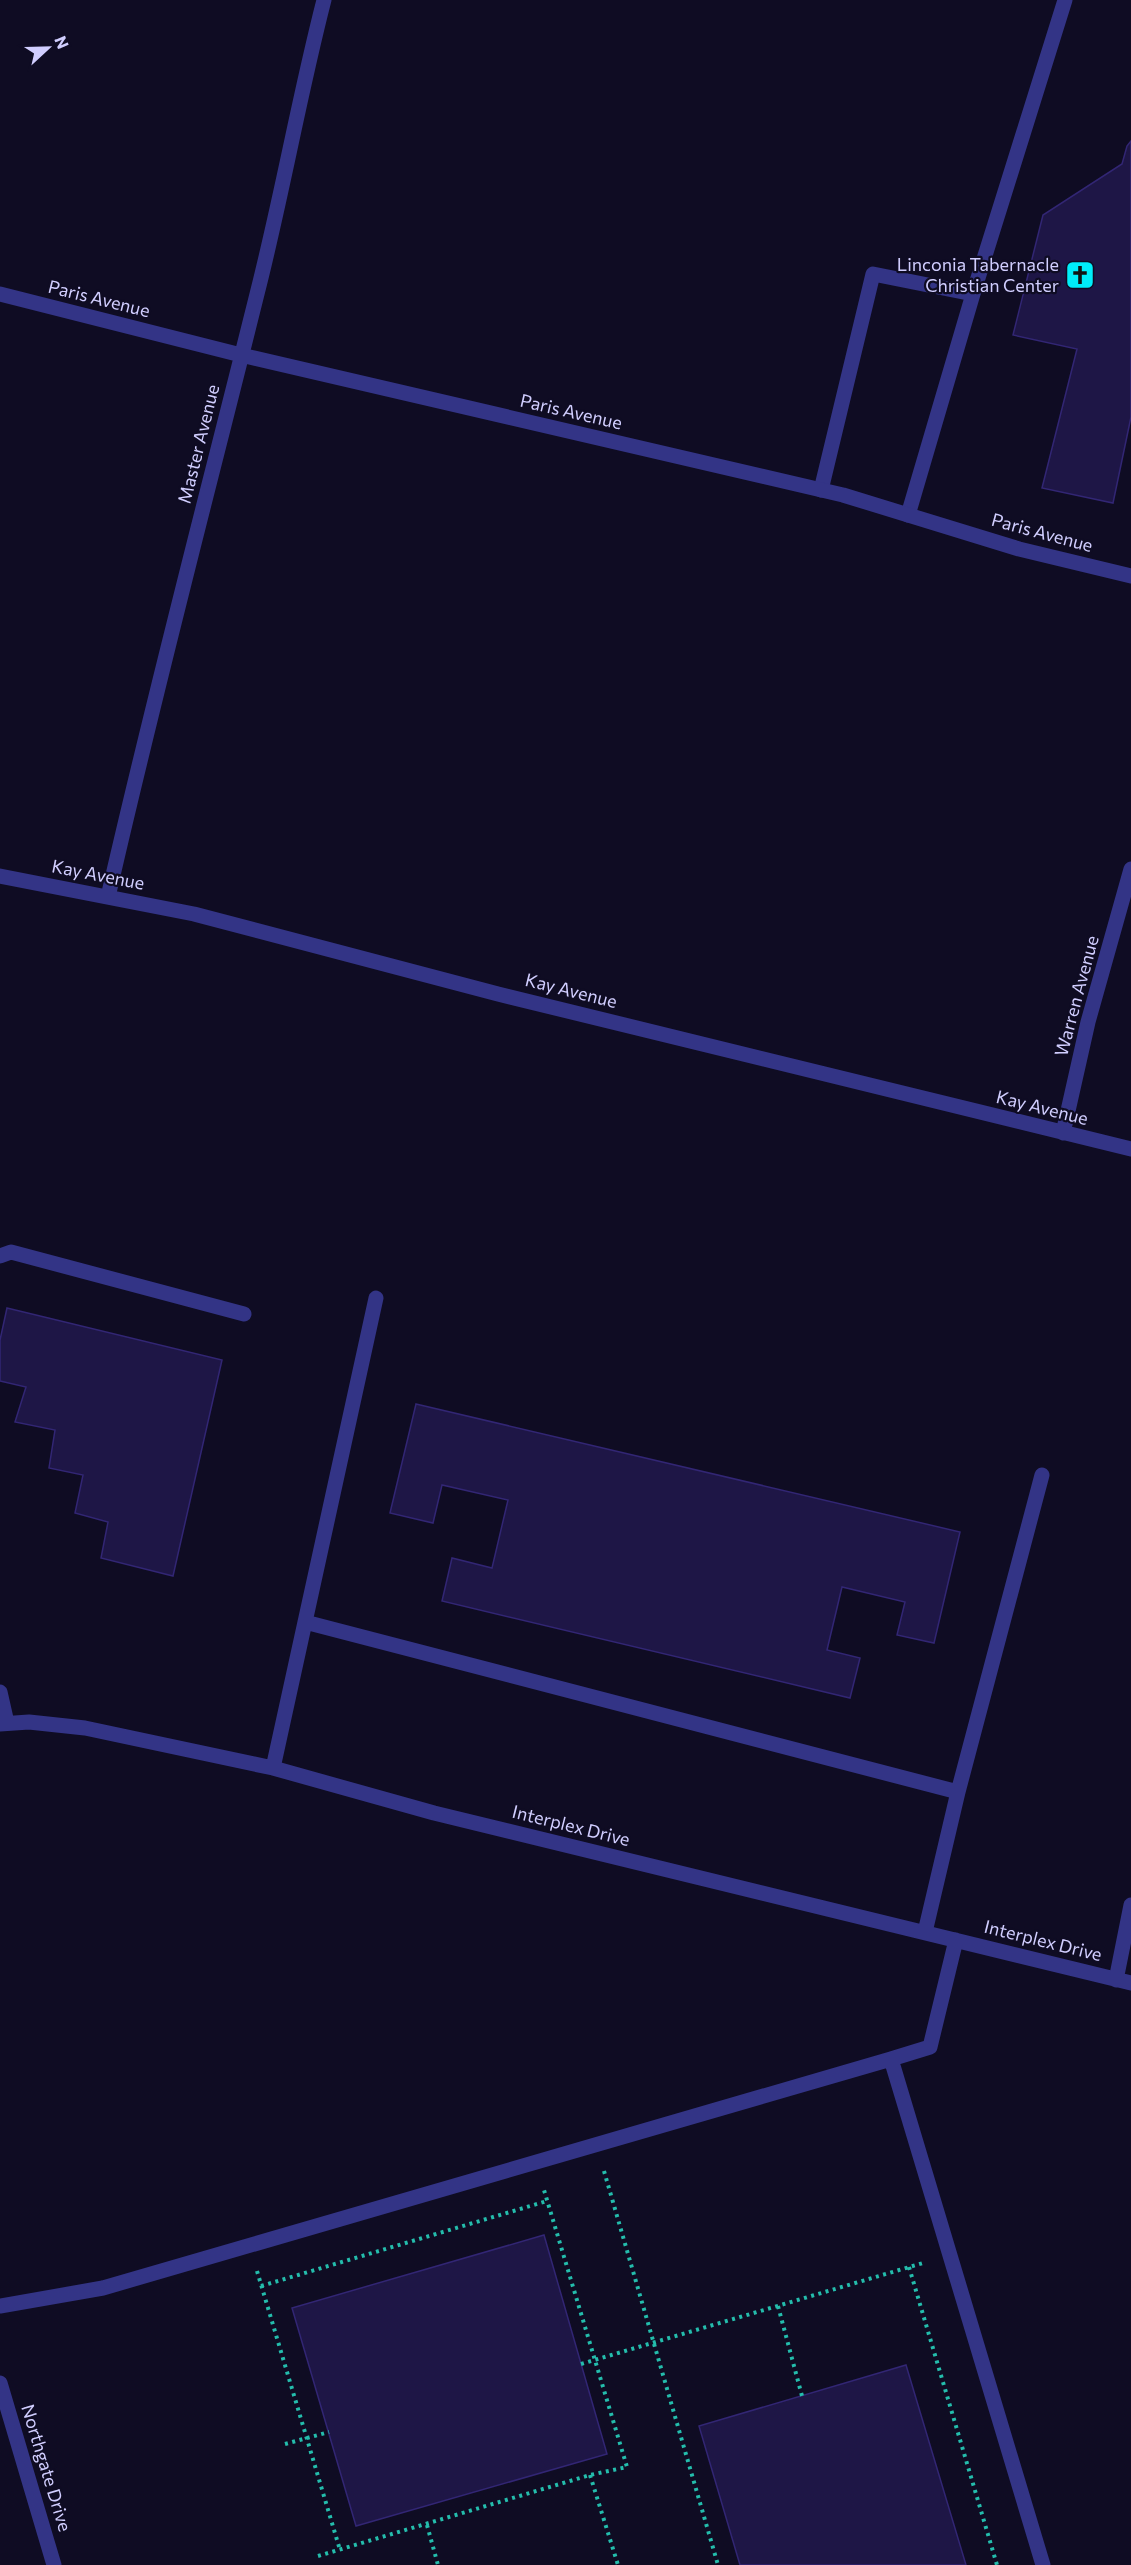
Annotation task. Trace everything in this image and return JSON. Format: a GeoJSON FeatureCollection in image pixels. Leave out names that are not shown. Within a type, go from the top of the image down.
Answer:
{"type":"FeatureCollection","features":[{"type":"Feature","properties":{"kind":"street","name":"Master Avenue"},"geometry":{"type":"LineString","coordinates":[[108,897],[135,775],[258,291],[306,69],[324,0]]}},
{"type":"Feature","properties":{"kind":"street"},"geometry":{"type":"LineString","coordinates":[[908,515],[973,294],[1065,0]]}},
{"type":"Feature","properties":{"kind":"street"},"geometry":{"type":"LineString","coordinates":[[820,490],[873,274],[973,294]]}},
{"type":"Feature","properties":{"kind":"street","name":"Paris Avenue"},"geometry":{"type":"LineString","coordinates":[[0,294],[241,355],[820,490],[1019,549],[1131,576]]}},
{"type":"Feature","properties":{"kind":"street","name":"Warren Avenue"},"geometry":{"type":"LineString","coordinates":[[1063,1133],[1088,1022],[1131,869]]}},
{"type":"Feature","properties":{"kind":"street","name":"Kay Avenue"},"geometry":{"type":"LineString","coordinates":[[0,876],[194,914],[498,994],[1131,1149]]}},
{"type":"Feature","properties":{"kind":"street"},"geometry":{"type":"LineString","coordinates":[[0,1256],[11,1252],[244,1314]]}},
{"type":"Feature","properties":{"kind":"street"},"geometry":{"type":"LineString","coordinates":[[273,1768],[376,1298]]}},
{"type":"Feature","properties":{"kind":"street"},"geometry":{"type":"LineString","coordinates":[[925,1932],[958,1792],[1042,1475]]}},
{"type":"Feature","properties":{"kind":"street"},"geometry":{"type":"LineString","coordinates":[[305,1622],[958,1792]]}},
{"type":"Feature","properties":{"kind":"street"},"geometry":{"type":"LineString","coordinates":[[0,1692],[4,1724]]}},
{"type":"Feature","properties":{"kind":"street","name":"Interplex Drive"},"geometry":{"type":"LineString","coordinates":[[4,1724],[29,1722],[85,1728],[273,1768],[434,1813],[1124,1982]]}},
{"type":"Feature","properties":{"kind":"street"},"geometry":{"type":"LineString","coordinates":[[1124,1982],[1131,1905]]}},
{"type":"Feature","properties":{"kind":"street"},"geometry":{"type":"LineString","coordinates":[[0,2306],[103,2288],[930,2046],[956,1940]]}},
{"type":"Feature","properties":{"kind":"street"},"geometry":{"type":"LineString","coordinates":[[891,2059],[1043,2565]]}},
{"type":"Feature","properties":{"kind":"street","name":"Northgate Drive"},"geometry":{"type":"LineString","coordinates":[[0,2383],[54,2565]]}},
{"type":"Feature","properties":{"kind":"path"},"geometry":{"type":"LineString","coordinates":[[596,2145],[718,2565]]}},
{"type":"Feature","properties":{"kind":"path"},"geometry":{"type":"LineString","coordinates":[[318,2556],[590,2475],[627,2467],[535,2162]]}},
{"type":"Feature","properties":{"kind":"path"},"geometry":{"type":"LineString","coordinates":[[261,2286],[547,2202]]}},
{"type":"Feature","properties":{"kind":"path"},"geometry":{"type":"LineString","coordinates":[[249,2245],[340,2550]]}},
{"type":"Feature","properties":{"kind":"path"},"geometry":{"type":"LineString","coordinates":[[581,2364],[949,2255]]}},
{"type":"Feature","properties":{"kind":"path"},"geometry":{"type":"LineString","coordinates":[[909,2267],[997,2565]]}},
{"type":"Feature","properties":{"kind":"path"},"geometry":{"type":"LineString","coordinates":[[778,2306],[802,2396]]}},
{"type":"Feature","properties":{"kind":"path"},"geometry":{"type":"LineString","coordinates":[[285,2444],[329,2432]]}},
{"type":"Feature","properties":{"kind":"path"},"geometry":{"type":"LineString","coordinates":[[590,2475],[618,2565]]}},
{"type":"Feature","properties":{"kind":"path"},"geometry":{"type":"LineString","coordinates":[[427,2525],[438,2565]]}},
{"type":"Feature","properties":{"kind":"building","name":"Linconia Tabernacle Christian Center"},"geometry":{"type":"Polygon","coordinates":[[[1131,141],[1131,417],[1113,503],[1042,488],[1077,349],[1013,335],[1043,215],[1122,164],[1127,146],[1131,141]]]}},
{"type":"Feature","properties":{"kind":"building"},"geometry":{"type":"Polygon","coordinates":[[[7,1308],[222,1360],[173,1576],[101,1558],[108,1522],[75,1513],[83,1475],[49,1468],[55,1430],[15,1422],[26,1387],[0,1381],[0,1340],[7,1308]]]}},
{"type":"Feature","properties":{"kind":"building"},"geometry":{"type":"Polygon","coordinates":[[[416,1404],[960,1532],[934,1643],[897,1635],[905,1602],[842,1587],[827,1650],[860,1658],[850,1698],[442,1601],[452,1558],[492,1568],[508,1500],[442,1485],[433,1523],[390,1513],[416,1404]]]}},
{"type":"Feature","properties":{"kind":"building"},"geometry":{"type":"Polygon","coordinates":[[[544,2235],[607,2454],[356,2526],[292,2308],[544,2235]]]}},
{"type":"Feature","properties":{"kind":"building"},"geometry":{"type":"Polygon","coordinates":[[[906,2365],[966,2565],[740,2565],[699,2426],[906,2365]]]}},
{"type":"Feature","properties":{"kind":"place","name":"Linconia Tabernacle Christian Center"},"geometry":{"type":"Point","coordinates":[1080,275]}}]}
